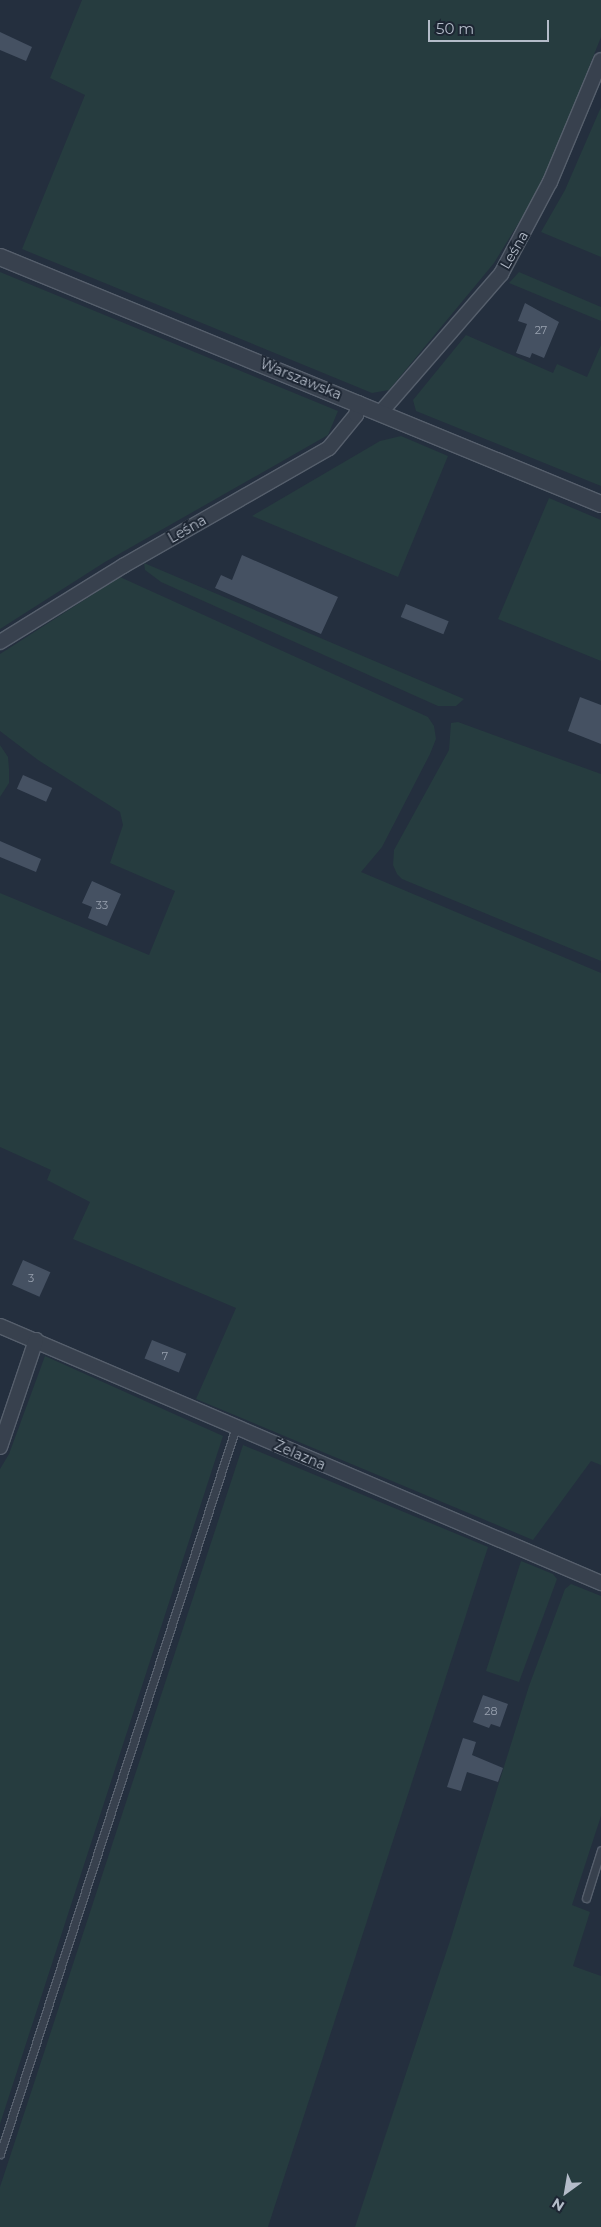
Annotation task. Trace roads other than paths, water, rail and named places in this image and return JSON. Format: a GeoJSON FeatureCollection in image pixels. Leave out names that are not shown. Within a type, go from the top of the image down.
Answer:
{"type":"FeatureCollection","features":[{"type":"Feature","properties":{"kind":"street","name":"Leśna"},"geometry":{"type":"LineString","coordinates":[[382,412],[501,274],[550,182],[601,60]]}},
{"type":"Feature","properties":{"kind":"street","name":"Warszawska"},"geometry":{"type":"LineString","coordinates":[[0,256],[382,412],[601,504]]}},
{"type":"Feature","properties":{"kind":"street","name":"Leśna"},"geometry":{"type":"LineString","coordinates":[[0,642],[123,566],[329,448],[356,414],[360,403]]}},
{"type":"Feature","properties":{"kind":"street","name":"Żelazna"},"geometry":{"type":"LineString","coordinates":[[0,1326],[601,1583]]}},
{"type":"Feature","properties":{"kind":"street"},"geometry":{"type":"LineString","coordinates":[[0,1448],[36,1340]]}},
{"type":"Feature","properties":{"kind":"lane"},"geometry":{"type":"LineString","coordinates":[[0,2154],[236,1427]]}},
{"type":"Feature","properties":{"kind":"lane"},"geometry":{"type":"LineString","coordinates":[[586,1898],[601,1850]]}}]}
